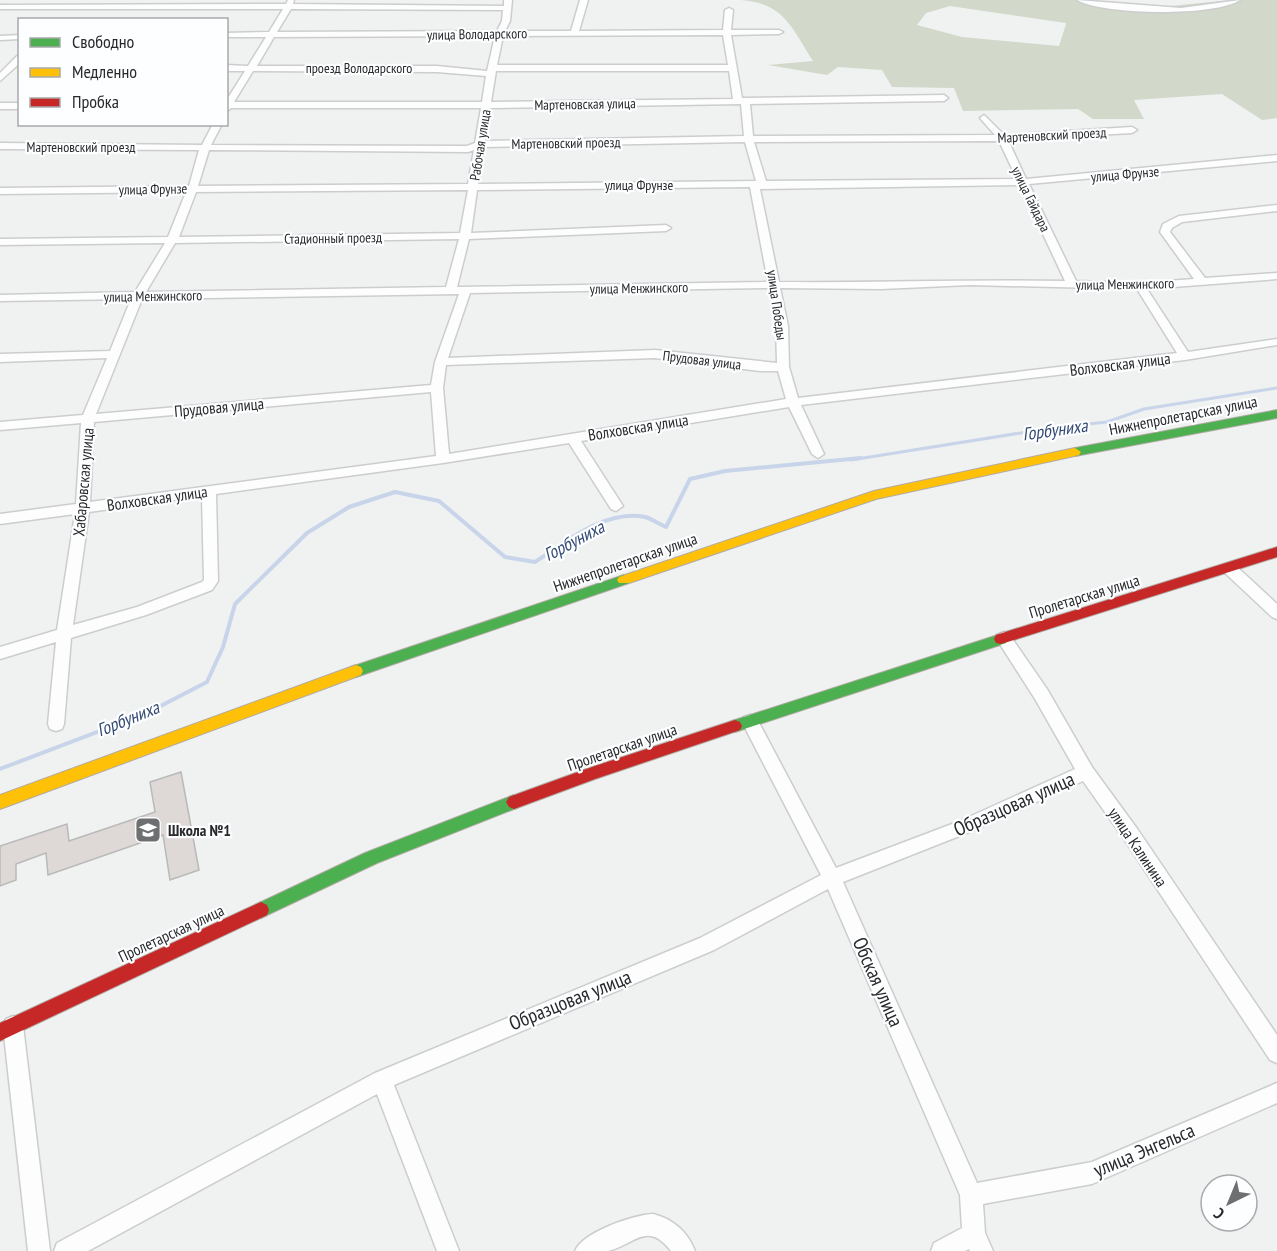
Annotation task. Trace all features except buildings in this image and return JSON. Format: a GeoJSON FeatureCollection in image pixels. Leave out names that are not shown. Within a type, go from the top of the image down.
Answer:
{"type":"FeatureCollection","features":[{"type":"Feature","properties":{"kind":"main road","name":"Нижнепролетарская улица"},"geometry":{"type":"LineString","coordinates":[[0,802],[325,682],[874,495],[1058,456],[1277,414]]}},
{"type":"Feature","properties":{"kind":"main road","name":"Пролетарская улица"},"geometry":{"type":"LineString","coordinates":[[6,1029],[371,858],[592,774],[1004,638],[1277,552]]}},
{"type":"Feature","properties":{"kind":"street"},"geometry":{"type":"LineString","coordinates":[[575,32],[584,0]]}},
{"type":"Feature","properties":{"kind":"street"},"geometry":{"type":"LineString","coordinates":[[1081,0],[1169,9],[1223,6],[1236,0]]}},
{"type":"Feature","properties":{"kind":"street"},"geometry":{"type":"LineString","coordinates":[[228,105],[290,4]]}},
{"type":"Feature","properties":{"kind":"street"},"geometry":{"type":"LineString","coordinates":[[0,7],[507,4]]}},
{"type":"Feature","properties":{"kind":"street","name":"Рабочая улица"},"geometry":{"type":"LineString","coordinates":[[451,291],[465,236],[492,71],[499,34],[506,21],[507,4]]}},
{"type":"Feature","properties":{"kind":"street","name":"улица Победы"},"geometry":{"type":"LineString","coordinates":[[729,10],[727,33],[759,186],[776,285],[782,326],[783,367],[793,402],[818,454]]}},
{"type":"Feature","properties":{"kind":"street","name":"улица Володарского"},"geometry":{"type":"LineString","coordinates":[[228,35],[779,32]]}},
{"type":"Feature","properties":{"kind":"street"},"geometry":{"type":"LineString","coordinates":[[0,38],[18,37]]}},
{"type":"Feature","properties":{"kind":"street"},"geometry":{"type":"LineString","coordinates":[[4,71],[18,59]]}},
{"type":"Feature","properties":{"kind":"street","name":"проезд Володарского"},"geometry":{"type":"LineString","coordinates":[[228,68],[492,71],[734,68]]}},
{"type":"Feature","properties":{"kind":"street","name":"Мартеновская улица"},"geometry":{"type":"LineString","coordinates":[[228,106],[486,105],[944,98]]}},
{"type":"Feature","properties":{"kind":"street"},"geometry":{"type":"LineString","coordinates":[[0,106],[18,106]]}},
{"type":"Feature","properties":{"kind":"street","name":"улица Гайдара"},"geometry":{"type":"LineString","coordinates":[[984,118],[1002,138],[1071,284]]}},
{"type":"Feature","properties":{"kind":"street","name":"Хабаровская улица"},"geometry":{"type":"LineString","coordinates":[[56,724],[63,636],[83,508],[88,418],[138,296],[171,240],[193,188],[205,147],[217,126]]}},
{"type":"Feature","properties":{"kind":"street","name":"Мартеновский проезд"},"geometry":{"type":"LineString","coordinates":[[0,146],[468,149],[480,144],[749,139],[1002,138],[1132,130]]}},
{"type":"Feature","properties":{"kind":"street","name":"улица Фрунзе"},"geometry":{"type":"LineString","coordinates":[[0,191],[1022,182],[1277,158]]}},
{"type":"Feature","properties":{"kind":"street"},"geometry":{"type":"LineString","coordinates":[[1202,282],[1165,232],[1167,226],[1179,219],[1277,208]]}},
{"type":"Feature","properties":{"kind":"street","name":"Стадионный проезд"},"geometry":{"type":"LineString","coordinates":[[0,242],[465,236],[666,228]]}},
{"type":"Feature","properties":{"kind":"street","name":"улица Менжинского"},"geometry":{"type":"LineString","coordinates":[[0,298],[776,285],[881,286],[970,282],[1140,286],[1277,276]]}},
{"type":"Feature","properties":{"kind":"street"},"geometry":{"type":"LineString","coordinates":[[1140,286],[1185,356]]}},
{"type":"Feature","properties":{"kind":"street"},"geometry":{"type":"LineString","coordinates":[[443,459],[437,388],[441,362],[465,291]]}},
{"type":"Feature","properties":{"kind":"street","name":"Волховская улица"},"geometry":{"type":"LineString","coordinates":[[0,519],[443,459],[793,402],[1185,356],[1277,342]]}},
{"type":"Feature","properties":{"kind":"street"},"geometry":{"type":"LineString","coordinates":[[0,358],[115,354]]}},
{"type":"Feature","properties":{"kind":"street","name":"Прудовая улица"},"geometry":{"type":"LineString","coordinates":[[441,362],[655,354],[760,367],[783,367]]}},
{"type":"Feature","properties":{"kind":"street","name":"Прудовая улица"},"geometry":{"type":"LineString","coordinates":[[0,426],[437,388]]}},
{"type":"Feature","properties":{"kind":"street"},"geometry":{"type":"LineString","coordinates":[[573,438],[616,506]]}},
{"type":"Feature","properties":{"kind":"street"},"geometry":{"type":"LineString","coordinates":[[0,653],[141,611],[207,586],[211,580],[208,491]]}},
{"type":"Feature","properties":{"kind":"street"},"geometry":{"type":"LineString","coordinates":[[1230,568],[1277,613]]}},
{"type":"Feature","properties":{"kind":"street","name":"улица Калинина"},"geometry":{"type":"LineString","coordinates":[[1004,638],[1041,694],[1086,772],[1132,836],[1277,1053]]}},
{"type":"Feature","properties":{"kind":"street","name":"Обская улица"},"geometry":{"type":"LineString","coordinates":[[750,722],[832,878],[971,1196],[978,1242]]}},
{"type":"Feature","properties":{"kind":"street","name":"Образцовая улица"},"geometry":{"type":"LineString","coordinates":[[65,1251],[382,1080],[706,944],[832,878],[966,826],[1086,772]]}},
{"type":"Feature","properties":{"kind":"street"},"geometry":{"type":"LineString","coordinates":[[6,1029],[39,1251]]}},
{"type":"Feature","properties":{"kind":"street"},"geometry":{"type":"LineString","coordinates":[[382,1080],[448,1251]]}},
{"type":"Feature","properties":{"kind":"street","name":"улица Энгельса"},"geometry":{"type":"LineString","coordinates":[[971,1196],[1092,1173],[1277,1093]]}},
{"type":"Feature","properties":{"kind":"street"},"geometry":{"type":"LineString","coordinates":[[586,1251],[614,1236],[638,1227],[660,1226],[675,1238],[684,1251]]}},
{"type":"Feature","properties":{"kind":"street"},"geometry":{"type":"LineString","coordinates":[[942,1251],[978,1242]]}},
{"type":"Feature","properties":{"kind":"shaded area"},"geometry":{"type":"Polygon","coordinates":[[[741,0],[1083,0],[1088,5],[1130,10],[1231,0],[1277,0],[1277,118],[1262,120],[1222,94],[1134,100],[1144,119],[1093,119],[1078,109],[963,111],[954,88],[892,87],[882,70],[838,67],[827,75],[768,65],[813,61],[785,19],[767,6],[741,0]],[[950,6],[926,13],[917,25],[962,37],[1059,46],[1066,23],[950,6]]]}},
{"type":"Feature","properties":{"kind":"waterway","name":"Горбуниха"},"geometry":{"type":"LineString","coordinates":[[851,460],[1058,427],[1107,422],[1144,409],[1277,388]]}},
{"type":"Feature","properties":{"kind":"waterway","name":"Горбуниха"},"geometry":{"type":"LineString","coordinates":[[0,769],[147,713],[207,682],[223,647],[235,604],[307,533],[349,507],[395,492],[439,501],[505,557],[535,562],[601,522],[630,516],[645,517],[666,527],[690,479],[725,471],[861,458]]}},
{"type":"Feature","properties":{"kind":"traffic: fast"},"geometry":{"type":"LineString","coordinates":[[1075,452],[1277,414]]}},
{"type":"Feature","properties":{"kind":"traffic: fast"},"geometry":{"type":"LineString","coordinates":[[356,671],[624,580]]}},
{"type":"Feature","properties":{"kind":"traffic: fast"},"geometry":{"type":"LineString","coordinates":[[735,726],[1001,639]]}},
{"type":"Feature","properties":{"kind":"traffic: fast"},"geometry":{"type":"LineString","coordinates":[[261,910],[371,858],[514,802]]}},
{"type":"Feature","properties":{"kind":"traffic: slow"},"geometry":{"type":"LineString","coordinates":[[624,580],[874,495],[1075,452]]}},
{"type":"Feature","properties":{"kind":"traffic: slow"},"geometry":{"type":"LineString","coordinates":[[0,802],[356,671]]}},
{"type":"Feature","properties":{"kind":"traffic: jam"},"geometry":{"type":"LineString","coordinates":[[1001,639],[1277,552]]}},
{"type":"Feature","properties":{"kind":"traffic: jam"},"geometry":{"type":"LineString","coordinates":[[514,802],[592,773],[735,726]]}},
{"type":"Feature","properties":{"kind":"traffic: jam"},"geometry":{"type":"LineString","coordinates":[[0,1032],[261,910]]}},
{"type":"Feature","properties":{"kind":"place","name":"Школа №1"},"geometry":{"type":"Point","coordinates":[148,830]}}]}
